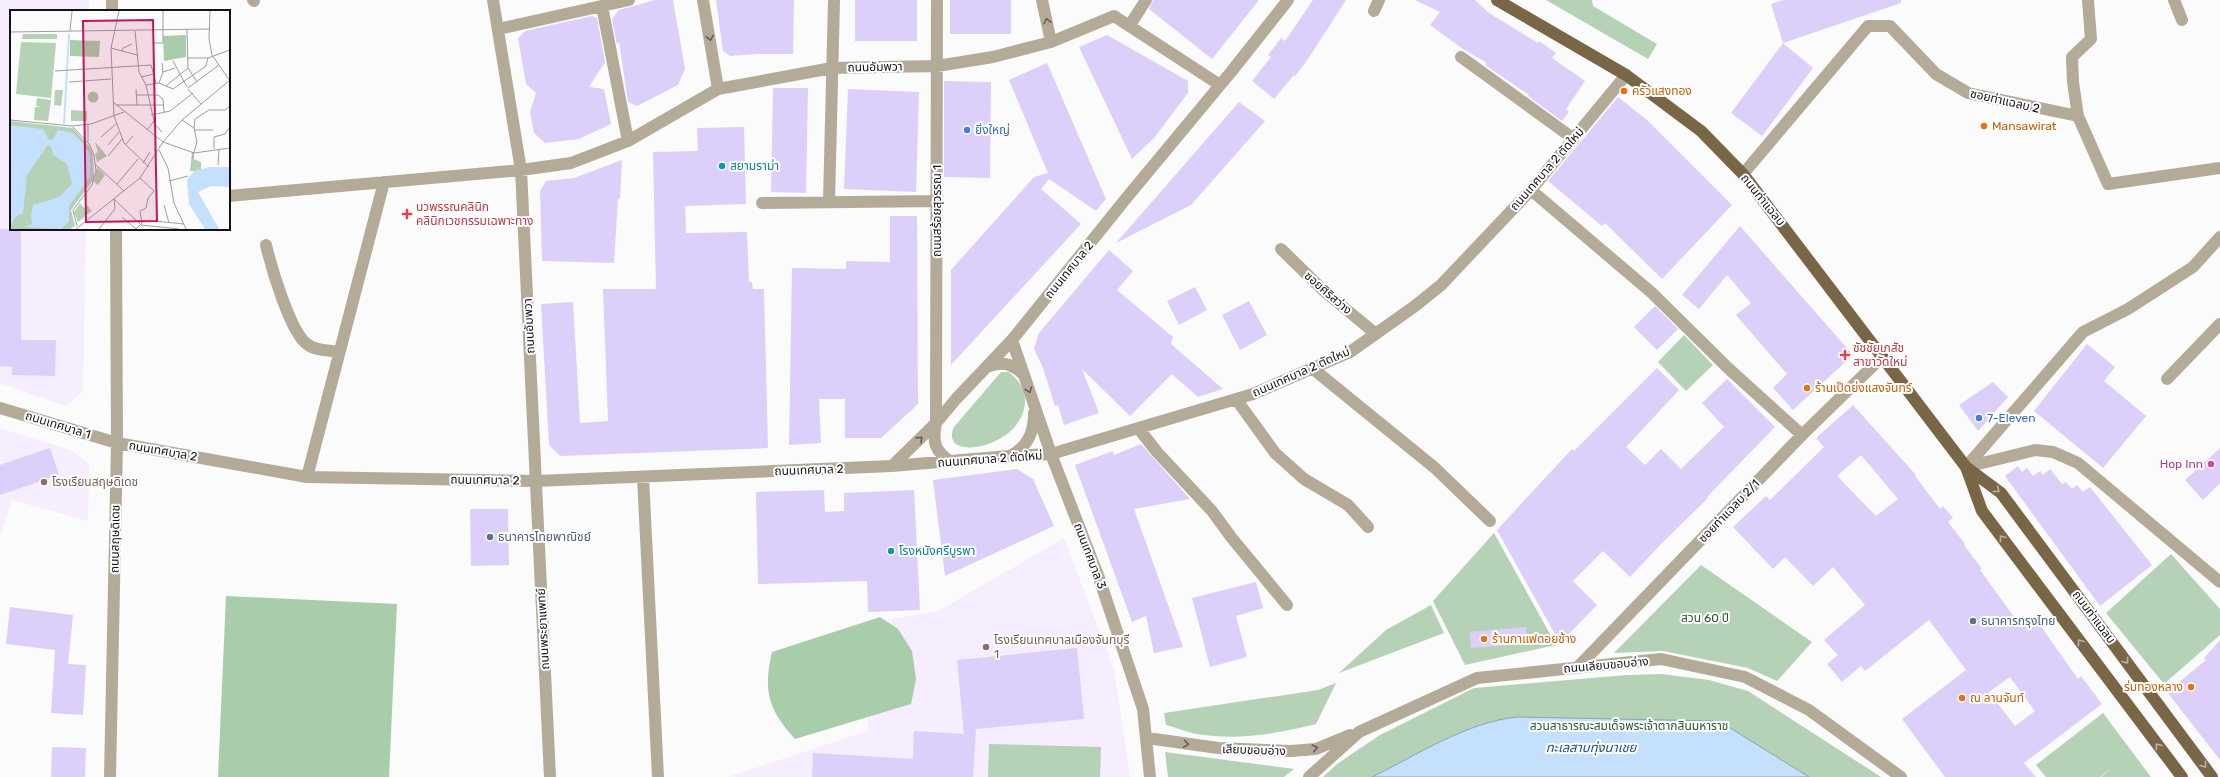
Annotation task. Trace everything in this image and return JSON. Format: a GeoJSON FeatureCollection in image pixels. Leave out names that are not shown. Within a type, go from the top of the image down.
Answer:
{"type":"FeatureCollection","features":[{"type":"Feature","properties":{"kind":"main road","name":"ถนนท่าแฉลบ"},"geometry":{"type":"LineString","coordinates":[[1497,0],[1626,74],[1701,131],[1743,174],[1966,467],[2001,493],[2212,777]]}},
{"type":"Feature","properties":{"kind":"main road","name":"ถนนท่าแฉลบ"},"geometry":{"type":"LineString","coordinates":[[1966,467],[1982,511],[2182,777]]}},
{"type":"Feature","properties":{"kind":"street","name":"ถนนอัมพวา"},"geometry":{"type":"LineString","coordinates":[[493,0],[521,170],[536,481]]}},
{"type":"Feature","properties":{"kind":"street"},"geometry":{"type":"LineString","coordinates":[[498,29],[629,0]]}},
{"type":"Feature","properties":{"kind":"street"},"geometry":{"type":"LineString","coordinates":[[703,0],[718,88]]}},
{"type":"Feature","properties":{"kind":"street"},"geometry":{"type":"LineString","coordinates":[[829,202],[834,0]]}},
{"type":"Feature","properties":{"kind":"street","name":"ถนนสร้อยสุวรรณ 1"},"geometry":{"type":"LineString","coordinates":[[936,423],[937,0]]}},
{"type":"Feature","properties":{"kind":"street"},"geometry":{"type":"LineString","coordinates":[[1042,0],[1051,42]]}},
{"type":"Feature","properties":{"kind":"street"},"geometry":{"type":"LineString","coordinates":[[1130,25],[1146,0]]}},
{"type":"Feature","properties":{"kind":"street","name":"ถนนเทศบาล 2"},"geometry":{"type":"LineString","coordinates":[[117,442],[306,477],[536,481],[892,466],[936,423],[1012,340],[1288,0]]}},
{"type":"Feature","properties":{"kind":"street"},"geometry":{"type":"LineString","coordinates":[[2088,0],[2091,39],[2072,57],[2073,82],[2078,116],[2108,184],[2220,168]]}},
{"type":"Feature","properties":{"kind":"street"},"geometry":{"type":"LineString","coordinates":[[2174,0],[2182,20]]}},
{"type":"Feature","properties":{"kind":"street"},"geometry":{"type":"LineString","coordinates":[[602,6],[628,141]]}},
{"type":"Feature","properties":{"kind":"street","name":"ถนนอัมพวา"},"geometry":{"type":"LineString","coordinates":[[230,196],[521,170],[571,163],[628,141],[718,88],[832,68],[937,66],[993,57],[1051,42],[1114,16],[1220,85]]}},
{"type":"Feature","properties":{"kind":"street","name":"ซอยท่าแฉลบ 2"},"geometry":{"type":"LineString","coordinates":[[1743,174],[1868,26],[1890,26],[1936,74],[1968,93],[2078,116]]}},
{"type":"Feature","properties":{"kind":"street"},"geometry":{"type":"LineString","coordinates":[[1462,57],[1574,139]]}},
{"type":"Feature","properties":{"kind":"street","name":"ถนนเทศบาล 2 ตัดใหม่"},"geometry":{"type":"LineString","coordinates":[[892,466],[1051,454],[1236,400],[1350,352],[1441,285],[1531,190],[1626,74]]}},
{"type":"Feature","properties":{"kind":"street"},"geometry":{"type":"LineString","coordinates":[[306,477],[384,182]]}},
{"type":"Feature","properties":{"kind":"street"},"geometry":{"type":"LineString","coordinates":[[1531,190],[1652,293],[1728,368],[1802,435]]}},
{"type":"Feature","properties":{"kind":"street"},"geometry":{"type":"LineString","coordinates":[[762,203],[937,201]]}},
{"type":"Feature","properties":{"kind":"street","name":"ถนนสฤษดิเดช"},"geometry":{"type":"LineString","coordinates":[[110,777],[117,442],[116,230]]}},
{"type":"Feature","properties":{"kind":"street"},"geometry":{"type":"LineString","coordinates":[[1966,467],[2083,332],[2128,309],[2193,267],[2220,237]]}},
{"type":"Feature","properties":{"kind":"street"},"geometry":{"type":"LineString","coordinates":[[266,245],[278,287],[303,340],[314,348],[339,352]]}},
{"type":"Feature","properties":{"kind":"street","name":"ซอยศิริสว่าง"},"geometry":{"type":"LineString","coordinates":[[1281,249],[1324,291],[1376,334]]}},
{"type":"Feature","properties":{"kind":"street"},"geometry":{"type":"LineString","coordinates":[[2167,379],[2220,324]]}},
{"type":"Feature","properties":{"kind":"street","name":"ถนนเทศบาล 3"},"geometry":{"type":"LineString","coordinates":[[1012,340],[1051,454],[1102,586],[1143,709],[1150,777]]}},
{"type":"Feature","properties":{"kind":"street","name":"ซอยท่าแฉลบ 2/1"},"geometry":{"type":"LineString","coordinates":[[1578,667],[1802,435],[1882,357]]}},
{"type":"Feature","properties":{"kind":"street"},"geometry":{"type":"LineString","coordinates":[[986,367],[998,363],[1006,363],[1023,374]]}},
{"type":"Feature","properties":{"kind":"street"},"geometry":{"type":"LineString","coordinates":[[1312,368],[1435,468],[1490,521]]}},
{"type":"Feature","properties":{"kind":"street"},"geometry":{"type":"LineString","coordinates":[[1236,400],[1275,453],[1304,479],[1348,505],[1368,527]]}},
{"type":"Feature","properties":{"kind":"street"},"geometry":{"type":"LineString","coordinates":[[1009,456],[1020,451],[1029,440],[1034,427],[1034,406]]}},
{"type":"Feature","properties":{"kind":"street","name":"ถนนเทศบาล 1"},"geometry":{"type":"LineString","coordinates":[[0,408],[117,442]]}},
{"type":"Feature","properties":{"kind":"street"},"geometry":{"type":"LineString","coordinates":[[936,423],[934,439],[936,446],[940,454],[952,462]]}},
{"type":"Feature","properties":{"kind":"street"},"geometry":{"type":"LineString","coordinates":[[1139,429],[1157,452],[1212,510],[1287,605]]}},
{"type":"Feature","properties":{"kind":"street"},"geometry":{"type":"LineString","coordinates":[[1966,467],[2035,450],[2053,452],[2078,463],[2220,582]]}},
{"type":"Feature","properties":{"kind":"street"},"geometry":{"type":"LineString","coordinates":[[643,477],[658,777]]}},
{"type":"Feature","properties":{"kind":"street","name":"ถนนพระยาแพทย์"},"geometry":{"type":"LineString","coordinates":[[536,481],[550,777]]}},
{"type":"Feature","properties":{"kind":"street","name":"ถนนเลียบขอบอ่าง"},"geometry":{"type":"LineString","coordinates":[[1309,777],[1358,732],[1477,678],[1661,659],[1745,677],[1809,710],[1902,777]]}},
{"type":"Feature","properties":{"kind":"street","name":"เลียบขอบอ่าง"},"geometry":{"type":"LineString","coordinates":[[1147,738],[1218,748],[1291,751],[1316,749],[1358,732]]}},
{"type":"Feature","properties":{"kind":"shaded area"},"geometry":{"type":"Polygon","coordinates":[[[0,0],[89,0],[89,10],[10,10],[10,230],[86,230],[83,391],[66,406],[0,383],[0,0]]]}},
{"type":"Feature","properties":{"kind":"shaded area","name":"โรงเรียนสฤษดิเดช"},"geometry":{"type":"Polygon","coordinates":[[[0,428],[73,451],[89,464],[88,521],[12,500],[0,537],[0,428]]]}},
{"type":"Feature","properties":{"kind":"shaded area","name":"โรงเรียนเทศบาลเมืองจันทบุรี 1"},"geometry":{"type":"Polygon","coordinates":[[[1064,538],[1114,669],[1130,777],[727,777],[868,731],[866,624],[940,610],[1064,538]]]}},
{"type":"Feature","properties":{"kind":"green space"},"geometry":{"type":"Polygon","coordinates":[[[1546,0],[1592,0],[1593,6],[1657,44],[1648,59],[1546,0]]]}},
{"type":"Feature","properties":{"kind":"green space"},"geometry":{"type":"Polygon","coordinates":[[[1684,335],[1713,365],[1686,391],[1658,362],[1684,335]]]}},
{"type":"Feature","properties":{"kind":"green space"},"geometry":{"type":"Polygon","coordinates":[[[1001,372],[1009,372],[1020,384],[1024,393],[1024,409],[1018,423],[1007,434],[994,442],[980,446],[967,447],[957,445],[952,438],[954,427],[1001,372]]]}},
{"type":"Feature","properties":{"kind":"green space"},"geometry":{"type":"Polygon","coordinates":[[[1494,533],[1556,645],[1465,665],[1433,601],[1494,533]]]}},
{"type":"Feature","properties":{"kind":"green space"},"geometry":{"type":"Polygon","coordinates":[[[2171,554],[2220,609],[2220,635],[2164,684],[2106,613],[2171,554]]]}},
{"type":"Feature","properties":{"kind":"green space","name":"สวน 60 ปี"},"geometry":{"type":"Polygon","coordinates":[[[1701,565],[1812,642],[1777,681],[1748,668],[1663,651],[1614,653],[1701,565]]]}},
{"type":"Feature","properties":{"kind":"green space"},"geometry":{"type":"Polygon","coordinates":[[[226,596],[397,604],[389,777],[218,777],[226,596]]]}},
{"type":"Feature","properties":{"kind":"green space"},"geometry":{"type":"Polygon","coordinates":[[[1431,605],[1444,633],[1339,673],[1386,630],[1431,605]]]}},
{"type":"Feature","properties":{"kind":"green space"},"geometry":{"type":"Polygon","coordinates":[[[880,617],[898,629],[912,651],[916,679],[911,704],[795,739],[773,709],[770,699],[768,678],[772,652],[880,617]]]}},
{"type":"Feature","properties":{"kind":"green space","name":"สวนสาธารณะสมเด็จพระเจ้าตากสินมหาราช"},"geometry":{"type":"Polygon","coordinates":[[[1661,674],[1709,680],[1748,691],[1881,777],[1323,777],[1337,764],[1380,735],[1474,688],[1627,675],[1661,674]]]}},
{"type":"Feature","properties":{"kind":"green space"},"geometry":{"type":"Polygon","coordinates":[[[1336,683],[1316,724],[1275,733],[1233,737],[1199,734],[1166,725],[1164,713],[1318,690],[1336,683]]]}},
{"type":"Feature","properties":{"kind":"green space"},"geometry":{"type":"Polygon","coordinates":[[[2103,713],[2151,777],[2101,777],[2114,766],[2100,777],[2046,777],[2036,765],[2103,713]]]}},
{"type":"Feature","properties":{"kind":"green space"},"geometry":{"type":"Polygon","coordinates":[[[989,744],[1101,747],[1100,777],[988,777],[989,744]]]}},
{"type":"Feature","properties":{"kind":"green space"},"geometry":{"type":"Polygon","coordinates":[[[1165,752],[1294,769],[1284,777],[1168,777],[1165,752]]]}},
{"type":"Feature","properties":{"kind":"water","name":"ทะเลสาบทุ่งนาเชย"},"geometry":{"type":"Polygon","coordinates":[[[1517,717],[1713,721],[1727,726],[1809,777],[1372,777],[1461,732],[1498,720],[1517,717]]]}},
{"type":"Feature","properties":{"kind":"building"},"geometry":{"type":"Polygon","coordinates":[[[655,0],[673,0],[685,69],[678,85],[637,106],[628,102],[619,42],[617,45],[612,19],[619,10],[655,0]]]}},
{"type":"Feature","properties":{"kind":"building"},"geometry":{"type":"Polygon","coordinates":[[[716,0],[794,0],[793,54],[730,56],[723,51],[716,0]]]}},
{"type":"Feature","properties":{"kind":"building"},"geometry":{"type":"Polygon","coordinates":[[[855,0],[917,0],[917,41],[855,41],[855,0]]]}},
{"type":"Feature","properties":{"kind":"building"},"geometry":{"type":"Polygon","coordinates":[[[950,0],[1011,0],[1011,34],[950,34],[950,0]]]}},
{"type":"Feature","properties":{"kind":"building"},"geometry":{"type":"Polygon","coordinates":[[[1153,0],[1259,0],[1212,59],[1149,9],[1153,0]]]}},
{"type":"Feature","properties":{"kind":"building"},"geometry":{"type":"Polygon","coordinates":[[[1313,0],[1346,0],[1308,59],[1274,99],[1252,81],[1271,57],[1268,55],[1281,38],[1285,41],[1313,0]]]}},
{"type":"Feature","properties":{"kind":"building"},"geometry":{"type":"Polygon","coordinates":[[[1415,0],[1475,0],[1489,13],[1538,43],[1539,41],[1556,53],[1552,58],[1585,81],[1566,109],[1569,112],[1562,121],[1528,96],[1529,95],[1485,65],[1487,63],[1463,49],[1430,25],[1440,12],[1415,0]]]}},
{"type":"Feature","properties":{"kind":"building"},"geometry":{"type":"Polygon","coordinates":[[[1784,0],[1901,0],[1901,3],[1783,43],[1771,4],[1784,0]]]}},
{"type":"Feature","properties":{"kind":"building"},"geometry":{"type":"Polygon","coordinates":[[[592,16],[597,18],[605,62],[589,87],[604,89],[611,124],[579,139],[545,143],[534,133],[530,112],[536,93],[526,84],[518,38],[525,31],[592,16]]]}},
{"type":"Feature","properties":{"kind":"building"},"geometry":{"type":"Polygon","coordinates":[[[1107,35],[1188,81],[1188,93],[1154,138],[1132,159],[1079,47],[1107,35]]]}},
{"type":"Feature","properties":{"kind":"building"},"geometry":{"type":"Polygon","coordinates":[[[1783,43],[1813,68],[1762,136],[1731,113],[1783,43]]]}},
{"type":"Feature","properties":{"kind":"building"},"geometry":{"type":"Polygon","coordinates":[[[1047,63],[1106,199],[1096,211],[1049,179],[1041,189],[1081,224],[951,365],[951,270],[1034,177],[1048,173],[1009,80],[1047,63]]]}},
{"type":"Feature","properties":{"kind":"building","name":"ยิ่งใหญ่"},"geometry":{"type":"Polygon","coordinates":[[[944,81],[991,82],[990,178],[944,177],[944,81]]]}},
{"type":"Feature","properties":{"kind":"building"},"geometry":{"type":"Polygon","coordinates":[[[773,88],[808,88],[806,193],[771,192],[773,88]]]}},
{"type":"Feature","properties":{"kind":"building"},"geometry":{"type":"Polygon","coordinates":[[[848,89],[919,92],[916,192],[844,189],[848,89]]]}},
{"type":"Feature","properties":{"kind":"building"},"geometry":{"type":"Polygon","coordinates":[[[1618,97],[1647,120],[1732,205],[1662,279],[1605,223],[1602,226],[1548,181],[1618,97]]]}},
{"type":"Feature","properties":{"kind":"building"},"geometry":{"type":"Polygon","coordinates":[[[1239,102],[1265,121],[1191,205],[1116,243],[1239,102]]]}},
{"type":"Feature","properties":{"kind":"building"},"geometry":{"type":"Polygon","coordinates":[[[744,127],[746,204],[685,206],[686,233],[747,232],[749,282],[752,282],[753,289],[764,289],[768,448],[560,456],[549,445],[541,304],[573,302],[580,423],[608,421],[603,289],[656,289],[653,152],[698,151],[697,128],[744,127]]]}},
{"type":"Feature","properties":{"kind":"building"},"geometry":{"type":"Polygon","coordinates":[[[622,160],[614,263],[542,261],[540,191],[546,181],[574,178],[622,160]]]}},
{"type":"Feature","properties":{"kind":"building"},"geometry":{"type":"Polygon","coordinates":[[[890,216],[917,216],[918,404],[881,438],[845,438],[845,399],[819,399],[821,443],[789,445],[792,268],[846,269],[846,261],[890,262],[890,216]]]}},
{"type":"Feature","properties":{"kind":"building"},"geometry":{"type":"Polygon","coordinates":[[[1740,226],[1853,355],[1793,410],[1773,388],[1787,374],[1736,315],[1751,303],[1727,275],[1699,309],[1682,295],[1740,226]]]}},
{"type":"Feature","properties":{"kind":"building"},"geometry":{"type":"Polygon","coordinates":[[[0,229],[21,230],[21,340],[56,340],[55,376],[12,375],[12,367],[0,366],[0,229]]]}},
{"type":"Feature","properties":{"kind":"building"},"geometry":{"type":"Polygon","coordinates":[[[1109,250],[1133,271],[1117,290],[1173,337],[1171,344],[1223,389],[1198,397],[1172,374],[1130,416],[1082,369],[1099,413],[1064,425],[1058,405],[1055,406],[1043,368],[1034,349],[1039,333],[1109,250]]]}},
{"type":"Feature","properties":{"kind":"building"},"geometry":{"type":"Polygon","coordinates":[[[1195,287],[1207,310],[1179,325],[1167,301],[1195,287]]]}},
{"type":"Feature","properties":{"kind":"building"},"geometry":{"type":"Polygon","coordinates":[[[1249,301],[1267,335],[1240,350],[1222,315],[1249,301]]]}},
{"type":"Feature","properties":{"kind":"building"},"geometry":{"type":"Polygon","coordinates":[[[1655,306],[1678,329],[1657,350],[1634,327],[1655,306]]]}},
{"type":"Feature","properties":{"kind":"building"},"geometry":{"type":"Polygon","coordinates":[[[2087,344],[2115,367],[2104,381],[2146,416],[2103,468],[2034,411],[2087,344]]]}},
{"type":"Feature","properties":{"kind":"building"},"geometry":{"type":"Polygon","coordinates":[[[1657,368],[1679,390],[1626,447],[1645,465],[1661,449],[1681,469],[1724,427],[1702,403],[1727,379],[1775,427],[1630,577],[1603,551],[1573,581],[1597,605],[1560,643],[1497,530],[1572,449],[1574,451],[1657,368]]]}},
{"type":"Feature","properties":{"kind":"building","name":"7-Eleven"},"geometry":{"type":"Polygon","coordinates":[[[1993,382],[2008,397],[1978,431],[1959,405],[1993,382]]]}},
{"type":"Feature","properties":{"kind":"building"},"geometry":{"type":"Polygon","coordinates":[[[1853,405],[1916,475],[1915,476],[1940,509],[1943,506],[1953,518],[1948,522],[1965,544],[1964,545],[1982,569],[1980,570],[2022,628],[2035,618],[2078,679],[2081,676],[2102,704],[2024,763],[2036,777],[1945,777],[1902,719],[1966,670],[1929,620],[1865,671],[1861,666],[1842,682],[1827,664],[1838,655],[1824,640],[1865,605],[1833,567],[1813,586],[1785,557],[1773,569],[1733,527],[1766,496],[1770,500],[1824,447],[1816,438],[1853,405]],[[1861,455],[1837,476],[1876,516],[1898,499],[1861,455]],[[2010,677],[1989,692],[2015,726],[2035,711],[2010,677]]]}},
{"type":"Feature","properties":{"kind":"building"},"geometry":{"type":"Polygon","coordinates":[[[1141,444],[1190,499],[1134,509],[1183,647],[1154,653],[1146,616],[1132,622],[1075,465],[1113,451],[1114,455],[1141,444]]]}},
{"type":"Feature","properties":{"kind":"building"},"geometry":{"type":"Polygon","coordinates":[[[50,448],[59,475],[0,495],[0,465],[50,448]]]}},
{"type":"Feature","properties":{"kind":"building","name":"Hop Inn"},"geometry":{"type":"Polygon","coordinates":[[[2220,448],[2220,483],[2203,500],[2185,480],[2220,448]]]}},
{"type":"Feature","properties":{"kind":"building"},"geometry":{"type":"Polygon","coordinates":[[[2018,466],[2022,472],[2027,468],[2033,476],[2040,471],[2043,475],[2050,469],[2062,484],[2066,482],[2072,489],[2077,485],[2083,492],[2090,487],[2152,565],[2100,606],[2005,476],[2018,466]]]}},
{"type":"Feature","properties":{"kind":"building"},"geometry":{"type":"Polygon","coordinates":[[[1017,469],[1033,479],[1054,526],[945,576],[933,480],[1017,469]]]}},
{"type":"Feature","properties":{"kind":"building"},"geometry":{"type":"Polygon","coordinates":[[[824,490],[825,512],[844,511],[844,493],[914,490],[920,610],[868,612],[867,581],[758,584],[756,492],[824,490]]]}},
{"type":"Feature","properties":{"kind":"building","name":"ธนาคารไทยพาณิชย์"},"geometry":{"type":"Polygon","coordinates":[[[470,509],[508,509],[509,565],[471,566],[470,509]]]}},
{"type":"Feature","properties":{"kind":"building"},"geometry":{"type":"Polygon","coordinates":[[[1256,582],[1263,608],[1236,616],[1247,657],[1210,667],[1192,598],[1256,582]]]}},
{"type":"Feature","properties":{"kind":"building"},"geometry":{"type":"Polygon","coordinates":[[[10,607],[73,615],[68,664],[86,665],[83,715],[51,713],[55,650],[6,644],[10,607]]]}},
{"type":"Feature","properties":{"kind":"building"},"geometry":{"type":"Polygon","coordinates":[[[1526,627],[1527,644],[1471,648],[1470,632],[1526,627]]]}},
{"type":"Feature","properties":{"kind":"building"},"geometry":{"type":"Polygon","coordinates":[[[2220,640],[2220,760],[2167,692],[2206,660],[2204,658],[2220,640]]]}},
{"type":"Feature","properties":{"kind":"building"},"geometry":{"type":"Polygon","coordinates":[[[1077,648],[1084,719],[976,729],[973,777],[812,777],[813,753],[913,759],[914,731],[964,734],[957,660],[1077,648]]]}},
{"type":"Feature","properties":{"kind":"building"},"geometry":{"type":"Polygon","coordinates":[[[52,747],[86,748],[85,777],[51,777],[52,747]]]}},
{"type":"Feature","properties":{"kind":"place","name":"ครัวแสงทอง"},"geometry":{"type":"Point","coordinates":[1624,91]}},
{"type":"Feature","properties":{"kind":"place","name":"Mansawirat"},"geometry":{"type":"Point","coordinates":[1984,126]}},
{"type":"Feature","properties":{"kind":"place","name":"ยิ่งใหญ่"},"geometry":{"type":"Point","coordinates":[967,130]}},
{"type":"Feature","properties":{"kind":"place","name":"สยามราม่า"},"geometry":{"type":"Point","coordinates":[722,166]}},
{"type":"Feature","properties":{"kind":"place","name":"นวพรรณคลินิก คลินิกเวชกรรมเฉพาะทาง"},"geometry":{"type":"Point","coordinates":[407,214]}},
{"type":"Feature","properties":{"kind":"place","name":"ชัชชัยเภสัช สาขาวัดใหม่"},"geometry":{"type":"Point","coordinates":[1845,355]}},
{"type":"Feature","properties":{"kind":"place","name":"ร้านเป็ดย่งแสงจันทร์"},"geometry":{"type":"Point","coordinates":[1807,388]}},
{"type":"Feature","properties":{"kind":"place","name":"7-Eleven"},"geometry":{"type":"Point","coordinates":[1979,418]}},
{"type":"Feature","properties":{"kind":"place","name":"Hop Inn"},"geometry":{"type":"Point","coordinates":[2211,464]}},
{"type":"Feature","properties":{"kind":"place","name":"โรงเรียนสฤษดิเดช"},"geometry":{"type":"Point","coordinates":[44,482]}},
{"type":"Feature","properties":{"kind":"place","name":"ธนาคารไทยพาณิชย์"},"geometry":{"type":"Point","coordinates":[490,537]}},
{"type":"Feature","properties":{"kind":"place","name":"โรงหนังศรีบูรพา"},"geometry":{"type":"Point","coordinates":[891,551]}},
{"type":"Feature","properties":{"kind":"place","name":"ธนาคารกรุงไทย"},"geometry":{"type":"Point","coordinates":[1973,621]}},
{"type":"Feature","properties":{"kind":"place","name":"ร้านกาแฟดอยช้าง"},"geometry":{"type":"Point","coordinates":[1484,639]}},
{"type":"Feature","properties":{"kind":"place","name":"โรงเรียนเทศบาลเมืองจันทบุรี 1"},"geometry":{"type":"Point","coordinates":[986,647]}},
{"type":"Feature","properties":{"kind":"place","name":"ร่มทองหลาง"},"geometry":{"type":"Point","coordinates":[2191,687]}},
{"type":"Feature","properties":{"kind":"place","name":"ณ ลานจันท์"},"geometry":{"type":"Point","coordinates":[1962,698]}}]}
